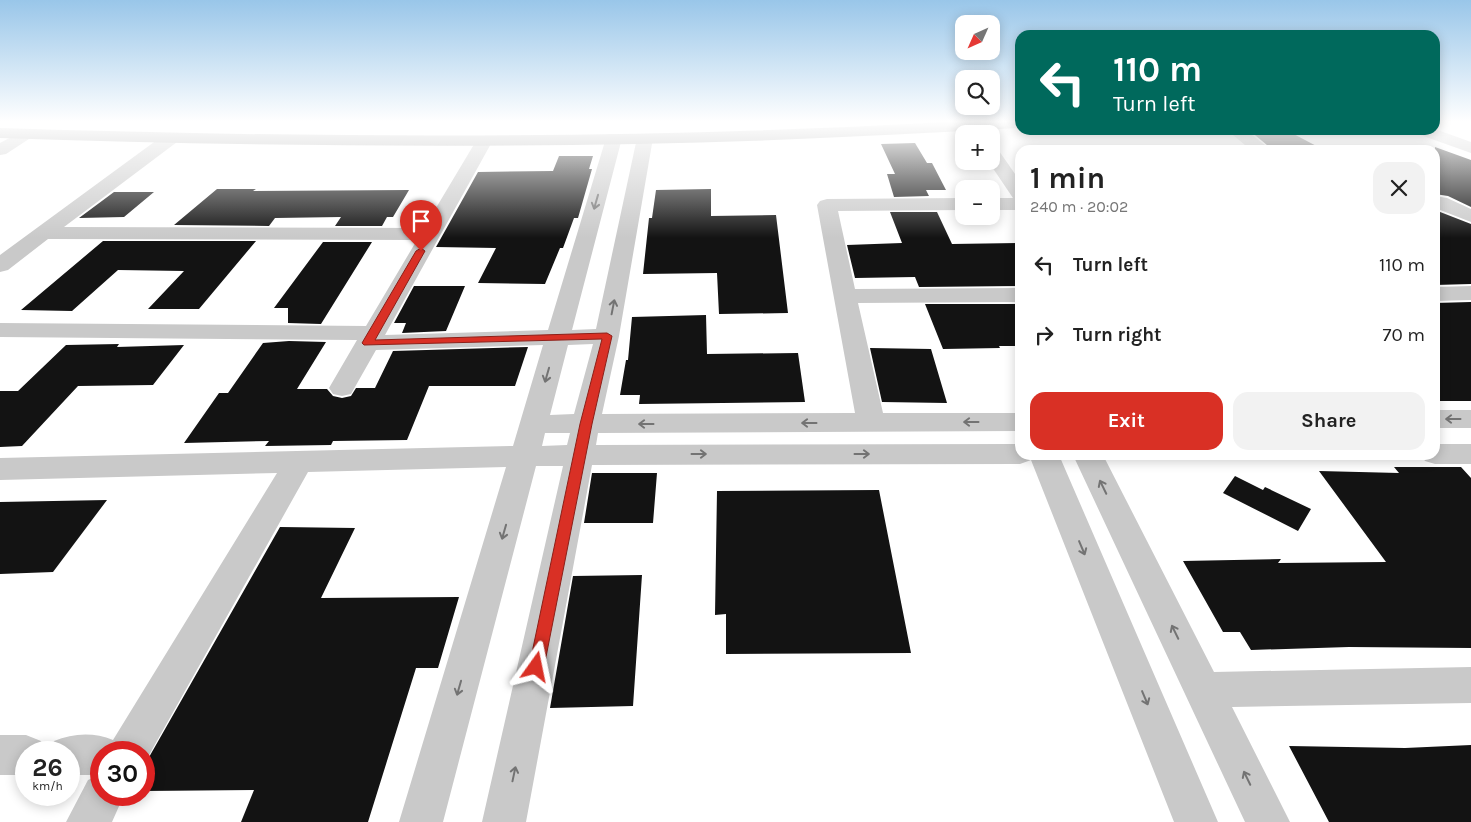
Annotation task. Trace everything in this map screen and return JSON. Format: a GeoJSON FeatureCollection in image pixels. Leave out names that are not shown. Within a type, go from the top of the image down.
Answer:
{"type":"FeatureCollection","features":[{"type":"Feature","properties":{"kind":"street"},"geometry":{"type":"LineString","coordinates":[[0,265],[141,160]]}},
{"type":"Feature","properties":{"kind":"street"},"geometry":{"type":"LineString","coordinates":[[342,388],[473,160]]}},
{"type":"Feature","properties":{"kind":"street"},"geometry":{"type":"LineString","coordinates":[[421,822],[608,160]]}},
{"type":"Feature","properties":{"kind":"street"},"geometry":{"type":"LineString","coordinates":[[504,822],[586,424],[607,336],[641,160]]}},
{"type":"Feature","properties":{"kind":"street"},"geometry":{"type":"LineString","coordinates":[[1000,165],[1015,188]]}},
{"type":"Feature","properties":{"kind":"street"},"geometry":{"type":"LineString","coordinates":[[1440,202],[1471,216]]}},
{"type":"Feature","properties":{"kind":"street"},"geometry":{"type":"LineString","coordinates":[[871,422],[847,296],[827,205],[955,204]]}},
{"type":"Feature","properties":{"kind":"street"},"geometry":{"type":"LineString","coordinates":[[1000,204],[1015,204]]}},
{"type":"Feature","properties":{"kind":"street"},"geometry":{"type":"LineString","coordinates":[[43,232],[430,234]]}},
{"type":"Feature","properties":{"kind":"street"},"geometry":{"type":"LineString","coordinates":[[1440,294],[1471,293]]}},
{"type":"Feature","properties":{"kind":"street"},"geometry":{"type":"LineString","coordinates":[[847,296],[1015,295]]}},
{"type":"Feature","properties":{"kind":"street"},"geometry":{"type":"LineString","coordinates":[[0,330],[370,338],[607,336]]}},
{"type":"Feature","properties":{"kind":"street"},"geometry":{"type":"LineString","coordinates":[[1440,419],[1471,419]]}},
{"type":"Feature","properties":{"kind":"street"},"geometry":{"type":"LineString","coordinates":[[533,424],[1015,422]]}},
{"type":"Feature","properties":{"kind":"street"},"geometry":{"type":"LineString","coordinates":[[0,469],[525,455],[1015,454]]}},
{"type":"Feature","properties":{"kind":"street"},"geometry":{"type":"LineString","coordinates":[[1440,454],[1471,454]]}},
{"type":"Feature","properties":{"kind":"street"},"geometry":{"type":"LineString","coordinates":[[1046,460],[1196,822]]}},
{"type":"Feature","properties":{"kind":"street"},"geometry":{"type":"LineString","coordinates":[[1090,460],[1268,822]]}},
{"type":"Feature","properties":{"kind":"street"},"geometry":{"type":"LineString","coordinates":[[134,741],[299,462]]}},
{"type":"Feature","properties":{"kind":"street"},"geometry":{"type":"LineString","coordinates":[[1203,690],[1471,685]]}},
{"type":"Feature","properties":{"kind":"street"},"geometry":{"type":"LineString","coordinates":[[0,755],[15,755]]}},
{"type":"Feature","properties":{"kind":"street"},"geometry":{"type":"LineString","coordinates":[[88,822],[97,806]]}},
{"type":"Feature","properties":{"kind":"building"},"geometry":{"type":"Polygon","coordinates":[[[557,160],[592,160],[589,169],[592,169],[578,218],[574,218],[563,248],[560,248],[545,284],[478,283],[496,248],[436,247],[478,172],[553,171],[557,160]]]}},
{"type":"Feature","properties":{"kind":"building"},"geometry":{"type":"Polygon","coordinates":[[[889,160],[925,160],[927,163],[932,163],[946,190],[926,190],[929,196],[894,197],[887,174],[895,174],[889,160]]]}},
{"type":"Feature","properties":{"kind":"building"},"geometry":{"type":"Polygon","coordinates":[[[1440,160],[1471,160],[1471,207],[1448,196],[1440,195],[1440,160]]]}},
{"type":"Feature","properties":{"kind":"building"},"geometry":{"type":"Polygon","coordinates":[[[217,189],[256,189],[253,191],[409,190],[393,217],[387,217],[382,226],[335,226],[341,217],[275,218],[269,226],[174,225],[217,189]]]}},
{"type":"Feature","properties":{"kind":"building"},"geometry":{"type":"Polygon","coordinates":[[[711,189],[711,216],[776,215],[788,313],[719,314],[717,273],[643,274],[649,218],[652,218],[656,190],[711,189]]]}},
{"type":"Feature","properties":{"kind":"building"},"geometry":{"type":"Polygon","coordinates":[[[114,192],[154,192],[124,217],[79,218],[114,192]]]}},
{"type":"Feature","properties":{"kind":"building"},"geometry":{"type":"Polygon","coordinates":[[[890,212],[937,212],[952,244],[1015,243],[1015,286],[919,287],[915,277],[855,278],[847,245],[902,243],[890,212]]]}},
{"type":"Feature","properties":{"kind":"building"},"geometry":{"type":"Polygon","coordinates":[[[1440,212],[1471,224],[1471,284],[1440,285],[1440,212]]]}},
{"type":"Feature","properties":{"kind":"building"},"geometry":{"type":"Polygon","coordinates":[[[103,241],[256,241],[199,309],[148,309],[184,271],[118,270],[72,311],[21,310],[103,241]]]}},
{"type":"Feature","properties":{"kind":"building"},"geometry":{"type":"Polygon","coordinates":[[[323,242],[372,242],[321,324],[288,323],[288,308],[274,308],[323,242]]]}},
{"type":"Feature","properties":{"kind":"building"},"geometry":{"type":"Polygon","coordinates":[[[414,286],[465,286],[446,331],[402,333],[406,323],[394,323],[414,286]]]}},
{"type":"Feature","properties":{"kind":"building"},"geometry":{"type":"Polygon","coordinates":[[[1471,302],[1471,401],[1440,401],[1440,303],[1471,302]]]}},
{"type":"Feature","properties":{"kind":"building"},"geometry":{"type":"Polygon","coordinates":[[[925,304],[1015,304],[1015,346],[943,349],[925,304]]]}},
{"type":"Feature","properties":{"kind":"building"},"geometry":{"type":"Polygon","coordinates":[[[706,315],[707,354],[798,353],[805,402],[639,404],[640,395],[620,395],[626,360],[628,360],[632,317],[706,315]]]}},
{"type":"Feature","properties":{"kind":"building"},"geometry":{"type":"Polygon","coordinates":[[[289,341],[326,342],[297,389],[327,389],[333,396],[342,398],[351,396],[356,388],[375,388],[393,351],[528,347],[515,386],[429,386],[407,440],[333,441],[331,445],[265,446],[269,441],[184,443],[219,393],[228,393],[263,343],[289,341]]]}},
{"type":"Feature","properties":{"kind":"building"},"geometry":{"type":"Polygon","coordinates":[[[119,344],[117,347],[184,345],[153,385],[78,386],[22,446],[0,447],[0,391],[18,391],[66,345],[119,344]]]}},
{"type":"Feature","properties":{"kind":"building"},"geometry":{"type":"Polygon","coordinates":[[[870,348],[931,349],[947,403],[882,402],[870,348]]]}},
{"type":"Feature","properties":{"kind":"building"},"geometry":{"type":"Polygon","coordinates":[[[1394,467],[1461,467],[1471,478],[1471,648],[1349,647],[1251,650],[1240,632],[1223,632],[1183,561],[1281,559],[1278,563],[1386,562],[1319,471],[1399,473],[1394,467]]]}},
{"type":"Feature","properties":{"kind":"building"},"geometry":{"type":"Polygon","coordinates":[[[592,473],[657,473],[653,523],[584,523],[592,473]]]}},
{"type":"Feature","properties":{"kind":"building"},"geometry":{"type":"Polygon","coordinates":[[[1235,476],[1263,490],[1265,487],[1311,509],[1298,531],[1223,493],[1235,476]]]}},
{"type":"Feature","properties":{"kind":"building"},"geometry":{"type":"Polygon","coordinates":[[[879,490],[911,653],[726,654],[726,614],[715,615],[717,491],[879,490]]]}},
{"type":"Feature","properties":{"kind":"building"},"geometry":{"type":"Polygon","coordinates":[[[107,500],[53,572],[0,574],[0,502],[107,500]]]}},
{"type":"Feature","properties":{"kind":"building"},"geometry":{"type":"Polygon","coordinates":[[[280,527],[355,528],[321,598],[459,597],[438,668],[416,668],[368,822],[241,822],[254,790],[155,791],[155,747],[280,527]]]}},
{"type":"Feature","properties":{"kind":"building"},"geometry":{"type":"Polygon","coordinates":[[[642,575],[633,706],[550,708],[573,576],[642,575]]]}},
{"type":"Feature","properties":{"kind":"building"},"geometry":{"type":"Polygon","coordinates":[[[1471,745],[1471,822],[1329,822],[1289,746],[1405,748],[1471,745]]]}},
{"type":"Feature","properties":{"kind":"route"},"geometry":{"type":"LineString","coordinates":[[421,251],[368,343],[607,336],[586,424],[536,667]]}}]}
